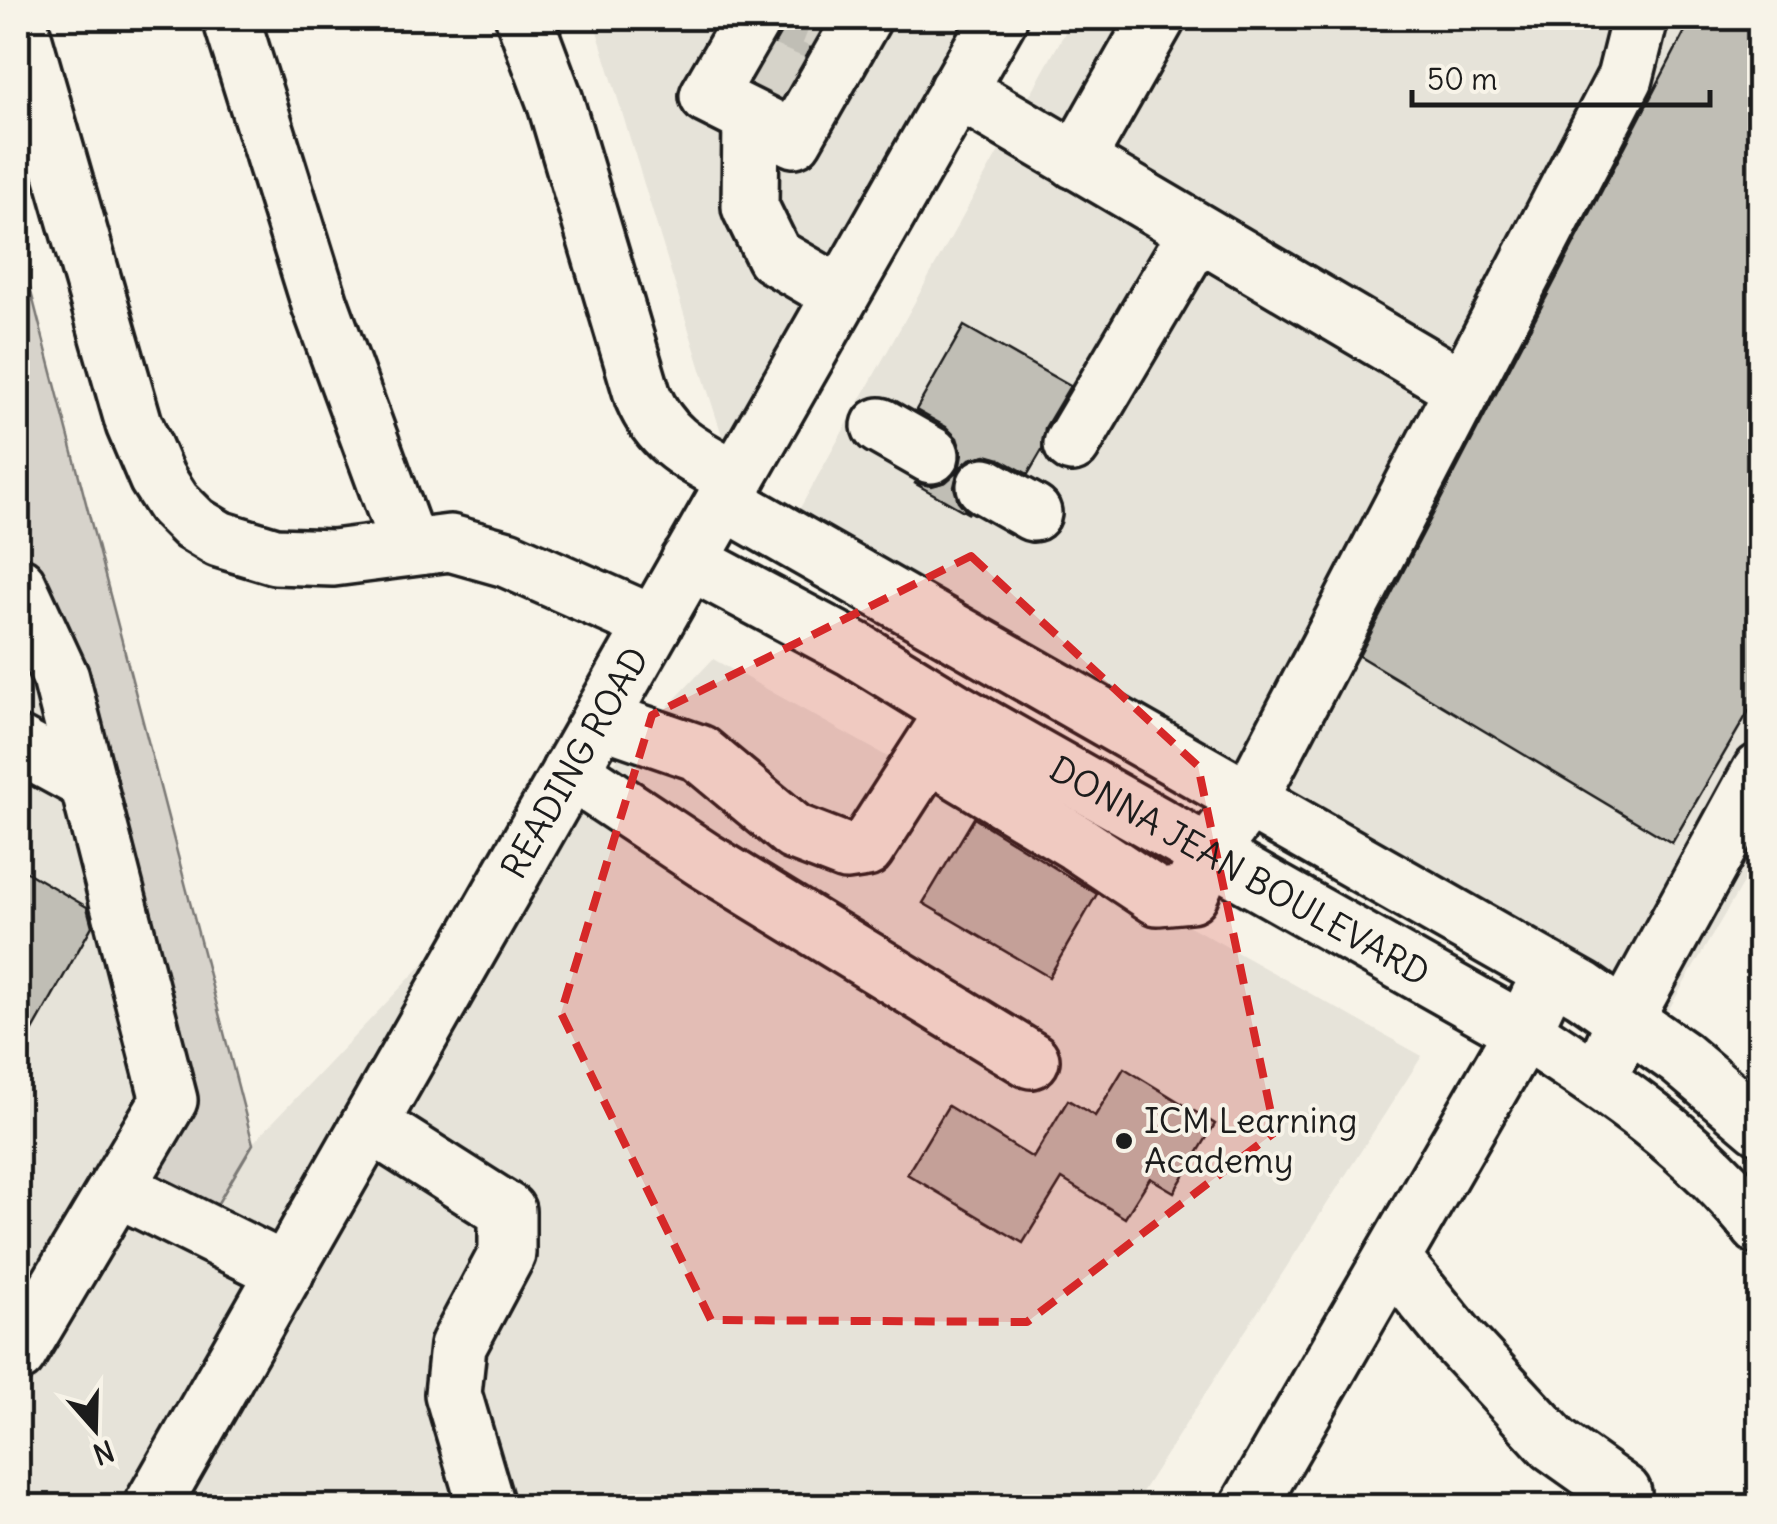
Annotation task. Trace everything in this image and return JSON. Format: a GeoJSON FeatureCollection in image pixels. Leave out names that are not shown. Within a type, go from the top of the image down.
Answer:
{"type":"FeatureCollection","features":[{"type":"Feature","properties":{"kind":"street"},"geometry":{"type":"LineString","coordinates":[[230,18],[320,304],[409,547]]}},
{"type":"Feature","properties":{"kind":"street","name":"DONNA JEAN BOULEVARD"},"geometry":{"type":"LineString","coordinates":[[524,18],[555,102],[643,397],[653,420],[670,441],[730,490],[1550,972],[1680,1058],[1760,1126]]}},
{"type":"Feature","properties":{"kind":"street","name":"READING ROAD"},"geometry":{"type":"LineString","coordinates":[[152,1506],[998,18]]}},
{"type":"Feature","properties":{"kind":"street"},"geometry":{"type":"LineString","coordinates":[[1076,161],[1157,18]]}},
{"type":"Feature","properties":{"kind":"street"},"geometry":{"type":"LineString","coordinates":[[1208,853],[1250,798],[1625,78],[1640,18]]}},
{"type":"Feature","properties":{"kind":"street"},"geometry":{"type":"LineString","coordinates":[[18,19],[134,424],[157,478],[194,524],[220,539],[275,556],[333,558],[450,543],[478,550],[654,624]]}},
{"type":"Feature","properties":{"kind":"street"},"geometry":{"type":"LineString","coordinates":[[769,63],[794,139],[708,96],[769,63],[848,26]]}},
{"type":"Feature","properties":{"kind":"street"},"geometry":{"type":"LineString","coordinates":[[957,90],[1463,388]]}},
{"type":"Feature","properties":{"kind":"street"},"geometry":{"type":"LineString","coordinates":[[750,119],[750,207],[774,256],[841,294]]}},
{"type":"Feature","properties":{"kind":"street"},"geometry":{"type":"LineString","coordinates":[[1072,444],[1197,232]]}},
{"type":"Feature","properties":{"kind":"street"},"geometry":{"type":"LineString","coordinates":[[880,426],[931,455]]}},
{"type":"Feature","properties":{"kind":"street"},"geometry":{"type":"LineString","coordinates":[[985,486],[1033,513]]}},
{"type":"Feature","properties":{"kind":"street","name":"DONNA JEAN BOULEVARD"},"geometry":{"type":"LineString","coordinates":[[690,561],[854,649],[942,732],[1208,853],[1524,1031],[1599,1080],[1670,1135],[1760,1227]]}},
{"type":"Feature","properties":{"kind":"street"},"geometry":{"type":"LineString","coordinates":[[18,585],[62,678],[169,1100],[18,1354]]}},
{"type":"Feature","properties":{"kind":"street"},"geometry":{"type":"LineString","coordinates":[[600,719],[698,753],[794,832],[846,852],[866,849],[942,732]]}},
{"type":"Feature","properties":{"kind":"street"},"geometry":{"type":"LineString","coordinates":[[18,744],[88,783]]}},
{"type":"Feature","properties":{"kind":"street"},"geometry":{"type":"LineString","coordinates":[[570,771],[704,860],[1031,1060]]}},
{"type":"Feature","properties":{"kind":"street"},"geometry":{"type":"LineString","coordinates":[[1599,1080],[1624,1019],[1760,772]]}},
{"type":"Feature","properties":{"kind":"street"},"geometry":{"type":"LineString","coordinates":[[1249,1506],[1524,1031],[1550,972]]}},
{"type":"Feature","properties":{"kind":"street"},"geometry":{"type":"LineString","coordinates":[[370,1124],[507,1211],[507,1254],[458,1346],[453,1394],[486,1506]]}},
{"type":"Feature","properties":{"kind":"street"},"geometry":{"type":"LineString","coordinates":[[1710,1172],[1760,1126]]}},
{"type":"Feature","properties":{"kind":"street"},"geometry":{"type":"LineString","coordinates":[[117,1188],[286,1272]]}},
{"type":"Feature","properties":{"kind":"street"},"geometry":{"type":"LineString","coordinates":[[1392,1259],[1460,1342],[1554,1444],[1623,1493]]}},
{"type":"Feature","properties":{"kind":"highlighted area"},"geometry":{"type":"Polygon","coordinates":[[[971,556],[1198,766],[1275,1132],[1027,1322],[711,1320],[561,1013],[652,715],[971,556]]]}},
{"type":"Feature","properties":{"kind":"shaded area"},"geometry":{"type":"Polygon","coordinates":[[[593,18],[998,18],[736,479],[703,376],[593,18]]]}},
{"type":"Feature","properties":{"kind":"shaded area"},"geometry":{"type":"Polygon","coordinates":[[[1073,18],[1759,18],[1759,856],[1663,1019],[799,510],[1073,18]]]}},
{"type":"Feature","properties":{"kind":"shaded area"},"geometry":{"type":"Polygon","coordinates":[[[18,242],[253,1143],[713,659],[1422,1056],[1133,1506],[18,1506],[18,242]]]}},
{"type":"Feature","properties":{"kind":"shaded area"},"geometry":{"type":"Polygon","coordinates":[[[18,242],[253,1144],[202,1230],[117,1188],[169,1100],[18,585],[18,242]]]}},
{"type":"Feature","properties":{"kind":"building"},"geometry":{"type":"Polygon","coordinates":[[[784,18],[827,18],[782,98],[752,83],[780,34],[784,18]]]}},
{"type":"Feature","properties":{"kind":"building"},"geometry":{"type":"Polygon","coordinates":[[[1692,18],[1760,18],[1760,692],[1672,843],[1359,656],[1692,18]]]}},
{"type":"Feature","properties":{"kind":"building"},"geometry":{"type":"Polygon","coordinates":[[[964,326],[1070,386],[1045,428],[1042,450],[1028,474],[986,455],[970,459],[959,469],[962,454],[957,438],[916,410],[964,326]]]}},
{"type":"Feature","properties":{"kind":"building"},"geometry":{"type":"Polygon","coordinates":[[[958,471],[954,487],[958,501],[969,514],[914,483],[932,486],[946,482],[958,471]]]}},
{"type":"Feature","properties":{"kind":"building"},"geometry":{"type":"Polygon","coordinates":[[[974,818],[1097,894],[1049,977],[923,903],[974,818]]]}},
{"type":"Feature","properties":{"kind":"building"},"geometry":{"type":"Polygon","coordinates":[[[18,867],[87,907],[92,926],[18,1057],[18,867]]]}},
{"type":"Feature","properties":{"kind":"building","name":"ICM Learning Academy"},"geometry":{"type":"Polygon","coordinates":[[[1124,1068],[1215,1124],[1174,1192],[1150,1178],[1125,1218],[1062,1179],[1023,1243],[907,1174],[948,1106],[1033,1158],[1068,1100],[1095,1116],[1124,1068]]]}},
{"type":"Feature","properties":{"kind":"tunnel"},"geometry":{"type":"LineString","coordinates":[[813,18],[828,24]]}},
{"type":"Feature","properties":{"kind":"tunnel"},"geometry":{"type":"LineString","coordinates":[[747,63],[794,83]]}},
{"type":"Feature","properties":{"kind":"place","name":"ICM Learning Academy"},"geometry":{"type":"Point","coordinates":[1124,1141]}}]}
